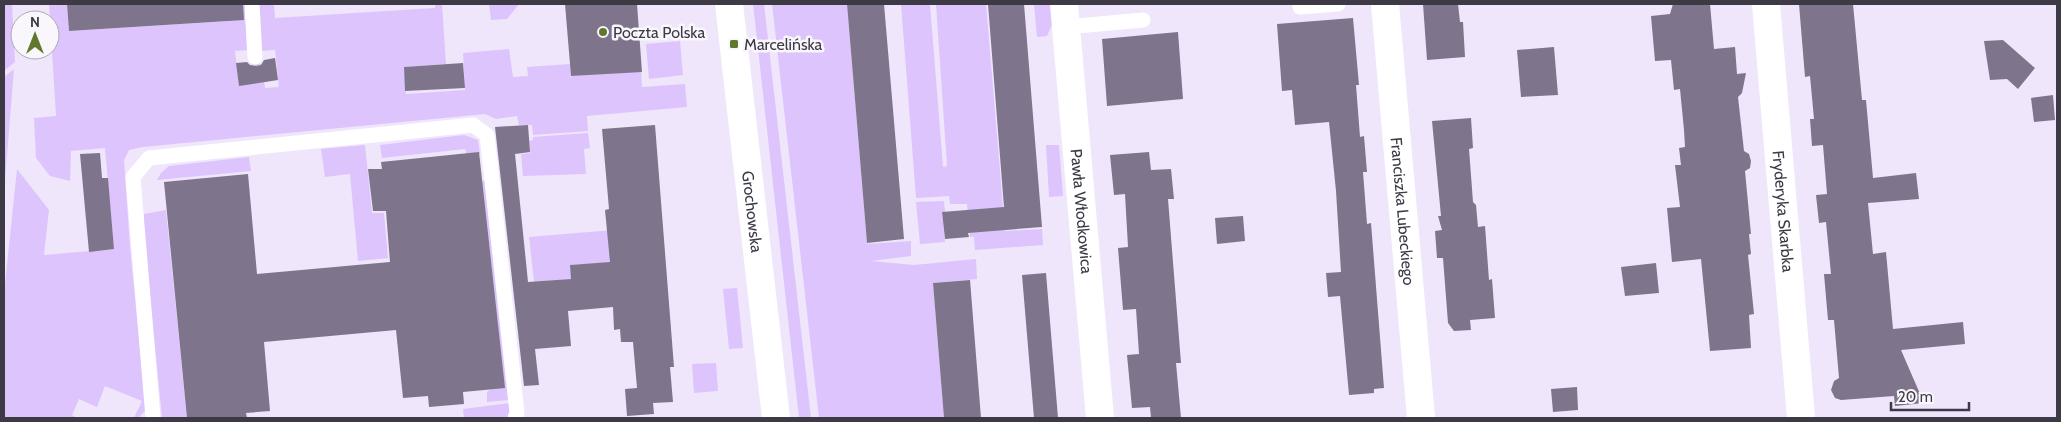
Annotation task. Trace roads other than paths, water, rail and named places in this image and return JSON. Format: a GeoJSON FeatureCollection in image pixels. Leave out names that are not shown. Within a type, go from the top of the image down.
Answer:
{"type":"FeatureCollection","features":[{"type":"Feature","properties":{"kind":"street","name":"Grochowska"},"geometry":{"type":"LineString","coordinates":[[729,4],[776,418]]}},
{"type":"Feature","properties":{"kind":"street","name":"Franciszka Lubeckiego"},"geometry":{"type":"LineString","coordinates":[[1385,4],[1421,418]]}},
{"type":"Feature","properties":{"kind":"street","name":"Fryderyka Skarbka"},"geometry":{"type":"LineString","coordinates":[[1766,4],[1801,418]]}},
{"type":"Feature","properties":{"kind":"street","name":"Pawła Włodkowica"},"geometry":{"type":"LineString","coordinates":[[1065,16],[1100,418]]}},
{"type":"Feature","properties":{"kind":"lane"},"geometry":{"type":"LineString","coordinates":[[252,4],[255,57]]}},
{"type":"Feature","properties":{"kind":"lane"},"geometry":{"type":"LineString","coordinates":[[1300,7],[1338,4]]}},
{"type":"Feature","properties":{"kind":"lane"},"geometry":{"type":"LineString","coordinates":[[1065,16],[1143,20]]}},
{"type":"Feature","properties":{"kind":"lane"},"geometry":{"type":"LineString","coordinates":[[153,418],[134,177],[149,158],[473,125],[487,135],[515,418]]}},
{"type":"Feature","properties":{"kind":"place","name":"Poczta Polska"},"geometry":{"type":"Point","coordinates":[603,32]}},
{"type":"Feature","properties":{"kind":"place","name":"Marcelińska"},"geometry":{"type":"Point","coordinates":[734,44]}}]}
